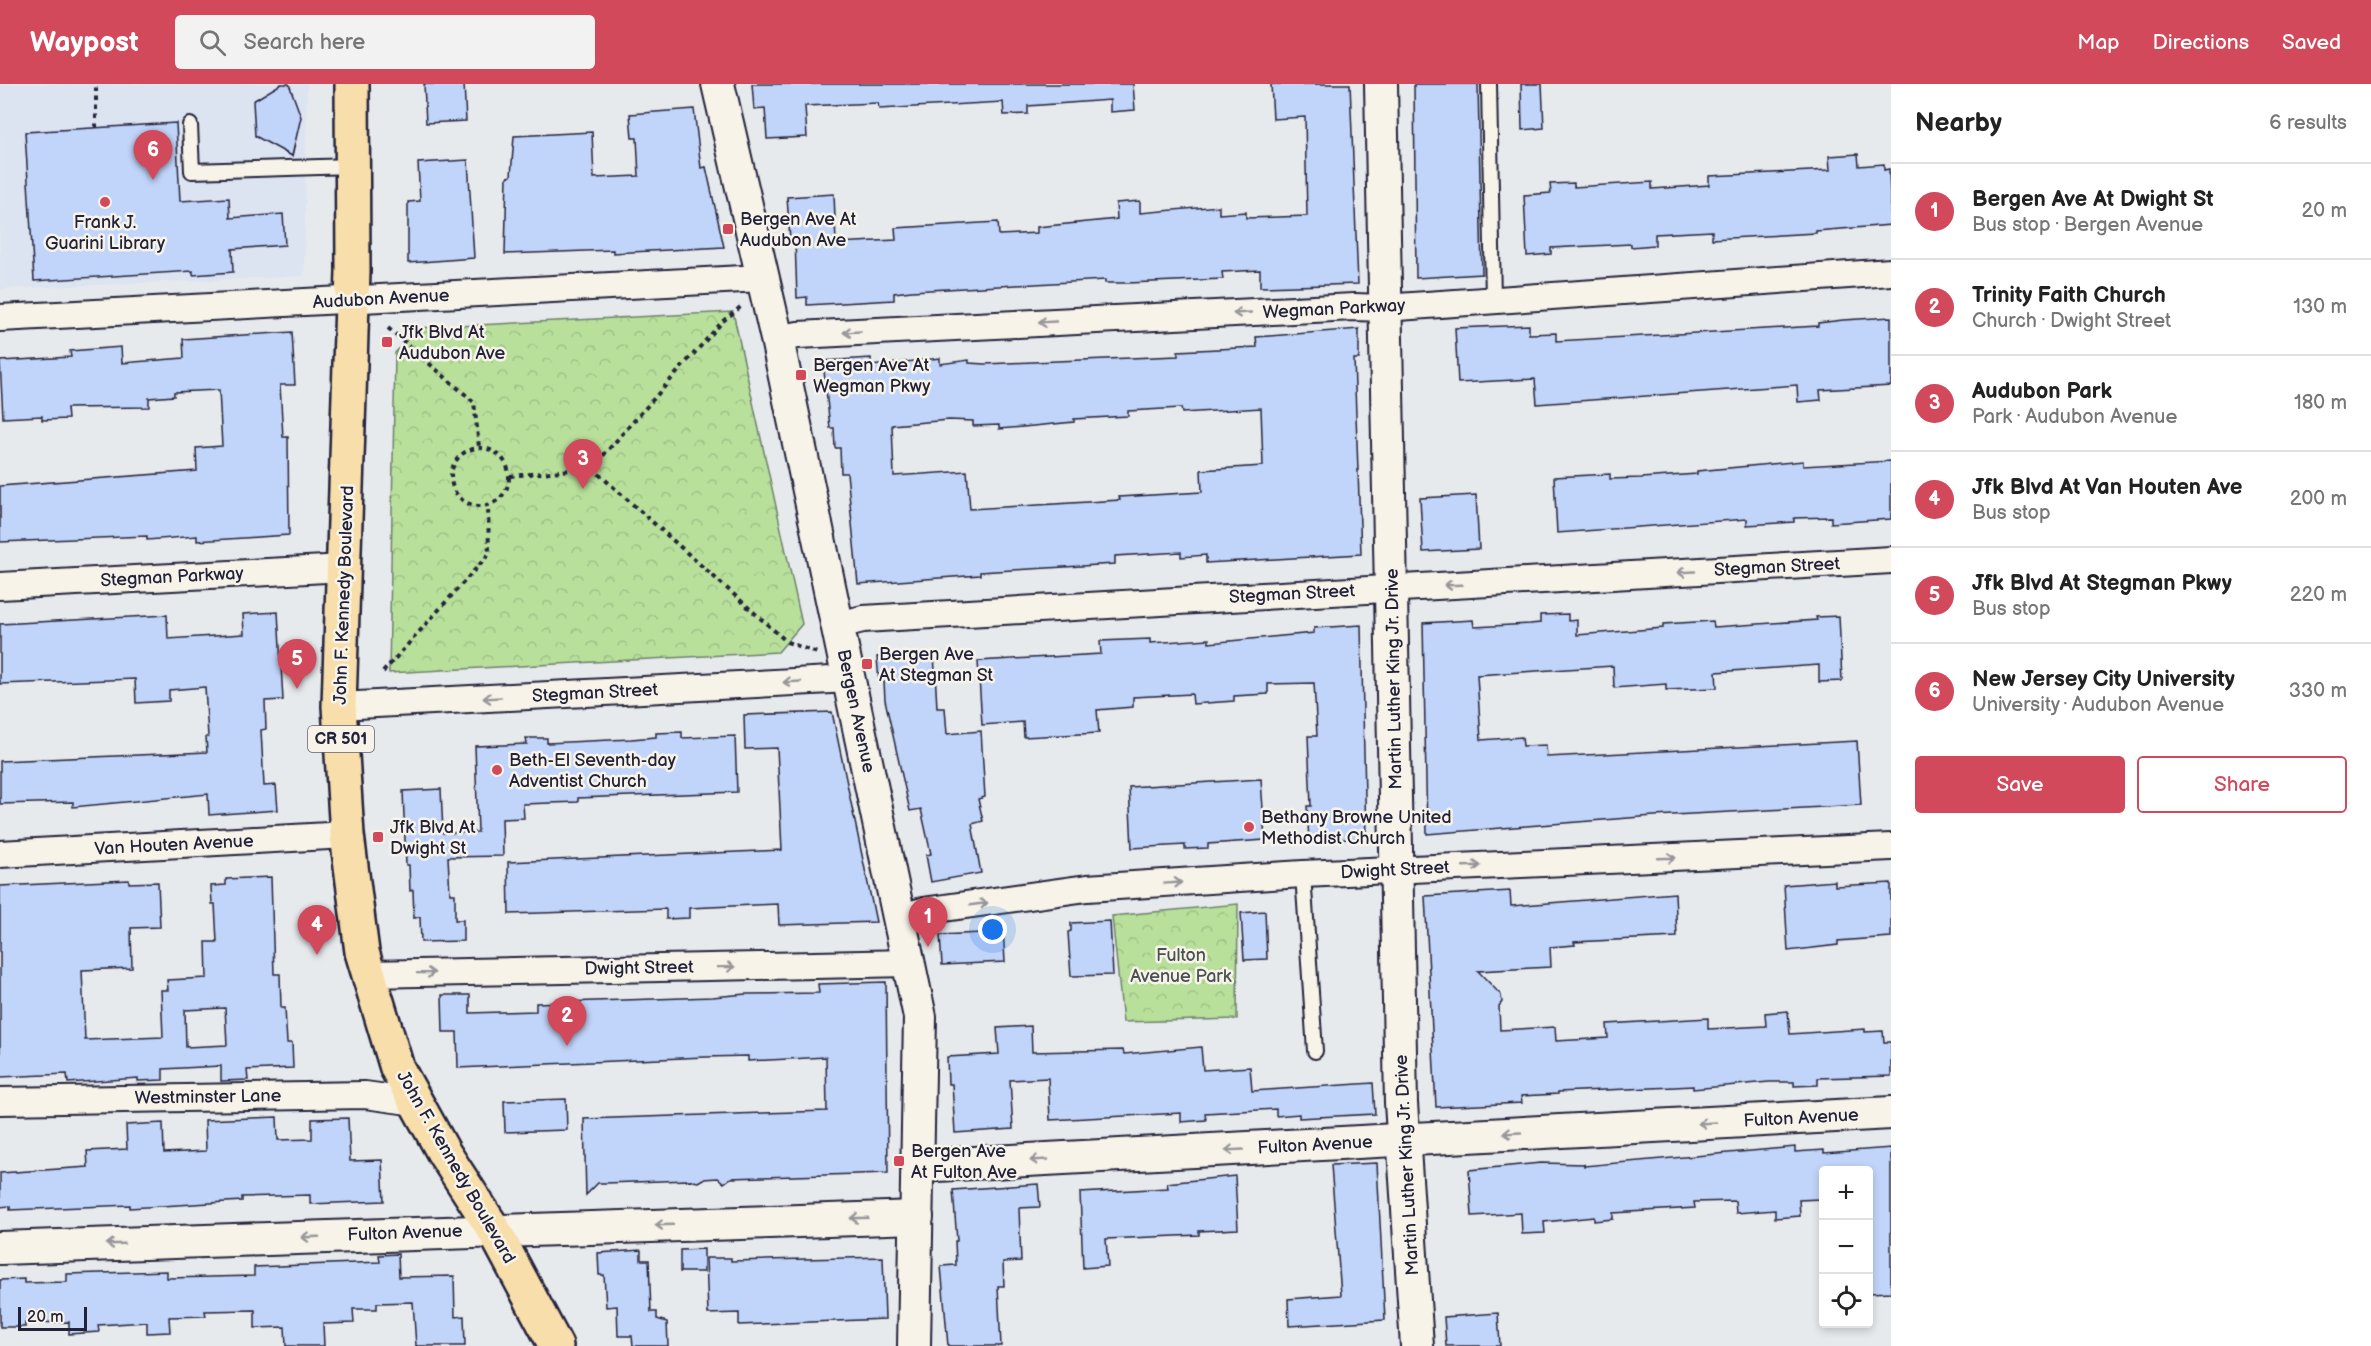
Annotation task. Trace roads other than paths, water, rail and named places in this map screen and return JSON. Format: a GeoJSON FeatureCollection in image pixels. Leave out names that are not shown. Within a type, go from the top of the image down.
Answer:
{"type":"FeatureCollection","features":[{"type":"Feature","properties":{"kind":"main road","name":"John F. Kennedy Boulevard"},"geometry":{"type":"LineString","coordinates":[[352,84],[352,300],[339,706],[347,836],[362,952],[398,1068],[444,1153],[494,1230],[556,1346]]}},
{"type":"Feature","properties":{"kind":"street","name":"Bergen Avenue"},"geometry":{"type":"LineString","coordinates":[[718,84],[777,339],[901,917],[920,1017],[914,1346]]}},
{"type":"Feature","properties":{"kind":"street","name":"Martin Luther King Jr. Drive"},"geometry":{"type":"LineString","coordinates":[[1381,84],[1384,308],[1404,1141],[1417,1346]]}},
{"type":"Feature","properties":{"kind":"street","name":"Wegman Parkway"},"geometry":{"type":"LineString","coordinates":[[777,339],[833,333],[1354,307],[1384,308],[1891,273]]}},
{"type":"Feature","properties":{"kind":"street","name":"Audubon Avenue"},"geometry":{"type":"LineString","coordinates":[[0,318],[762,278]]}},
{"type":"Feature","properties":{"kind":"street","name":"Stegman Street"},"geometry":{"type":"LineString","coordinates":[[838,625],[863,619],[1891,561]]}},
{"type":"Feature","properties":{"kind":"street","name":"Stegman Parkway"},"geometry":{"type":"LineString","coordinates":[[0,586],[345,568]]}},
{"type":"Feature","properties":{"kind":"street","name":"Stegman Street"},"geometry":{"type":"LineString","coordinates":[[339,706],[850,679]]}},
{"type":"Feature","properties":{"kind":"street","name":"Van Houten Avenue"},"geometry":{"type":"LineString","coordinates":[[0,854],[347,836]]}},
{"type":"Feature","properties":{"kind":"street","name":"Dwight Street"},"geometry":{"type":"LineString","coordinates":[[901,917],[923,911],[1087,888],[1303,874],[1891,847]]}},
{"type":"Feature","properties":{"kind":"street","name":"Dwight Street"},"geometry":{"type":"LineString","coordinates":[[368,974],[910,963]]}},
{"type":"Feature","properties":{"kind":"street","name":"Westminster Lane"},"geometry":{"type":"LineString","coordinates":[[0,1101],[365,1095],[416,1102]]}},
{"type":"Feature","properties":{"kind":"street","name":"Fulton Avenue"},"geometry":{"type":"LineString","coordinates":[[919,1166],[1891,1113]]}},
{"type":"Feature","properties":{"kind":"street","name":"Fulton Avenue"},"geometry":{"type":"LineString","coordinates":[[0,1248],[917,1217]]}},
{"type":"Feature","properties":{"kind":"lane"},"geometry":{"type":"LineString","coordinates":[[1489,84],[1493,300]]}},
{"type":"Feature","properties":{"kind":"lane"},"geometry":{"type":"LineString","coordinates":[[190,125],[192,171],[352,166]]}},
{"type":"Feature","properties":{"kind":"lane"},"geometry":{"type":"LineString","coordinates":[[1303,874],[1315,1051]]}},
{"type":"Feature","properties":{"kind":"place","name":"New Jersey City University"},"geometry":{"type":"Point","coordinates":[153,180]}},
{"type":"Feature","properties":{"kind":"place","name":"Frank J. Guarini Library"},"geometry":{"type":"Point","coordinates":[105,202]}},
{"type":"Feature","properties":{"kind":"place","name":"Bergen Ave At Audubon Ave"},"geometry":{"type":"Point","coordinates":[728,229]}},
{"type":"Feature","properties":{"kind":"place","name":"Jfk Blvd At Audubon Ave"},"geometry":{"type":"Point","coordinates":[387,342]}},
{"type":"Feature","properties":{"kind":"place","name":"Bergen Ave At Wegman Pkwy"},"geometry":{"type":"Point","coordinates":[801,375]}},
{"type":"Feature","properties":{"kind":"place","name":"Audubon Park"},"geometry":{"type":"Point","coordinates":[583,489]}},
{"type":"Feature","properties":{"kind":"place","name":"Bergen Ave At Stegman St"},"geometry":{"type":"Point","coordinates":[867,664]}},
{"type":"Feature","properties":{"kind":"place","name":"Jfk Blvd At Stegman Pkwy"},"geometry":{"type":"Point","coordinates":[297,689]}},
{"type":"Feature","properties":{"kind":"place","name":"Beth-El Seventh-day Adventist Church"},"geometry":{"type":"Point","coordinates":[497,770]}},
{"type":"Feature","properties":{"kind":"place","name":"Bethany Browne United Methodist Church"},"geometry":{"type":"Point","coordinates":[1249,827]}},
{"type":"Feature","properties":{"kind":"place","name":"Jfk Blvd At Dwight St"},"geometry":{"type":"Point","coordinates":[378,837]}},
{"type":"Feature","properties":{"kind":"place","name":"Bergen Ave At Dwight St"},"geometry":{"type":"Point","coordinates":[928,947]}},
{"type":"Feature","properties":{"kind":"place","name":"Jfk Blvd At Van Houten Ave"},"geometry":{"type":"Point","coordinates":[317,955]}},
{"type":"Feature","properties":{"kind":"place","name":"Trinity Faith Church"},"geometry":{"type":"Point","coordinates":[567,1046]}},
{"type":"Feature","properties":{"kind":"place","name":"Bergen Ave At Fulton Ave"},"geometry":{"type":"Point","coordinates":[899,1161]}},
{"type":"Feature","properties":{"kind":"park label","name":"Fulton Avenue Park"},"geometry":{"type":"Point","coordinates":[1181,965]}}]}
